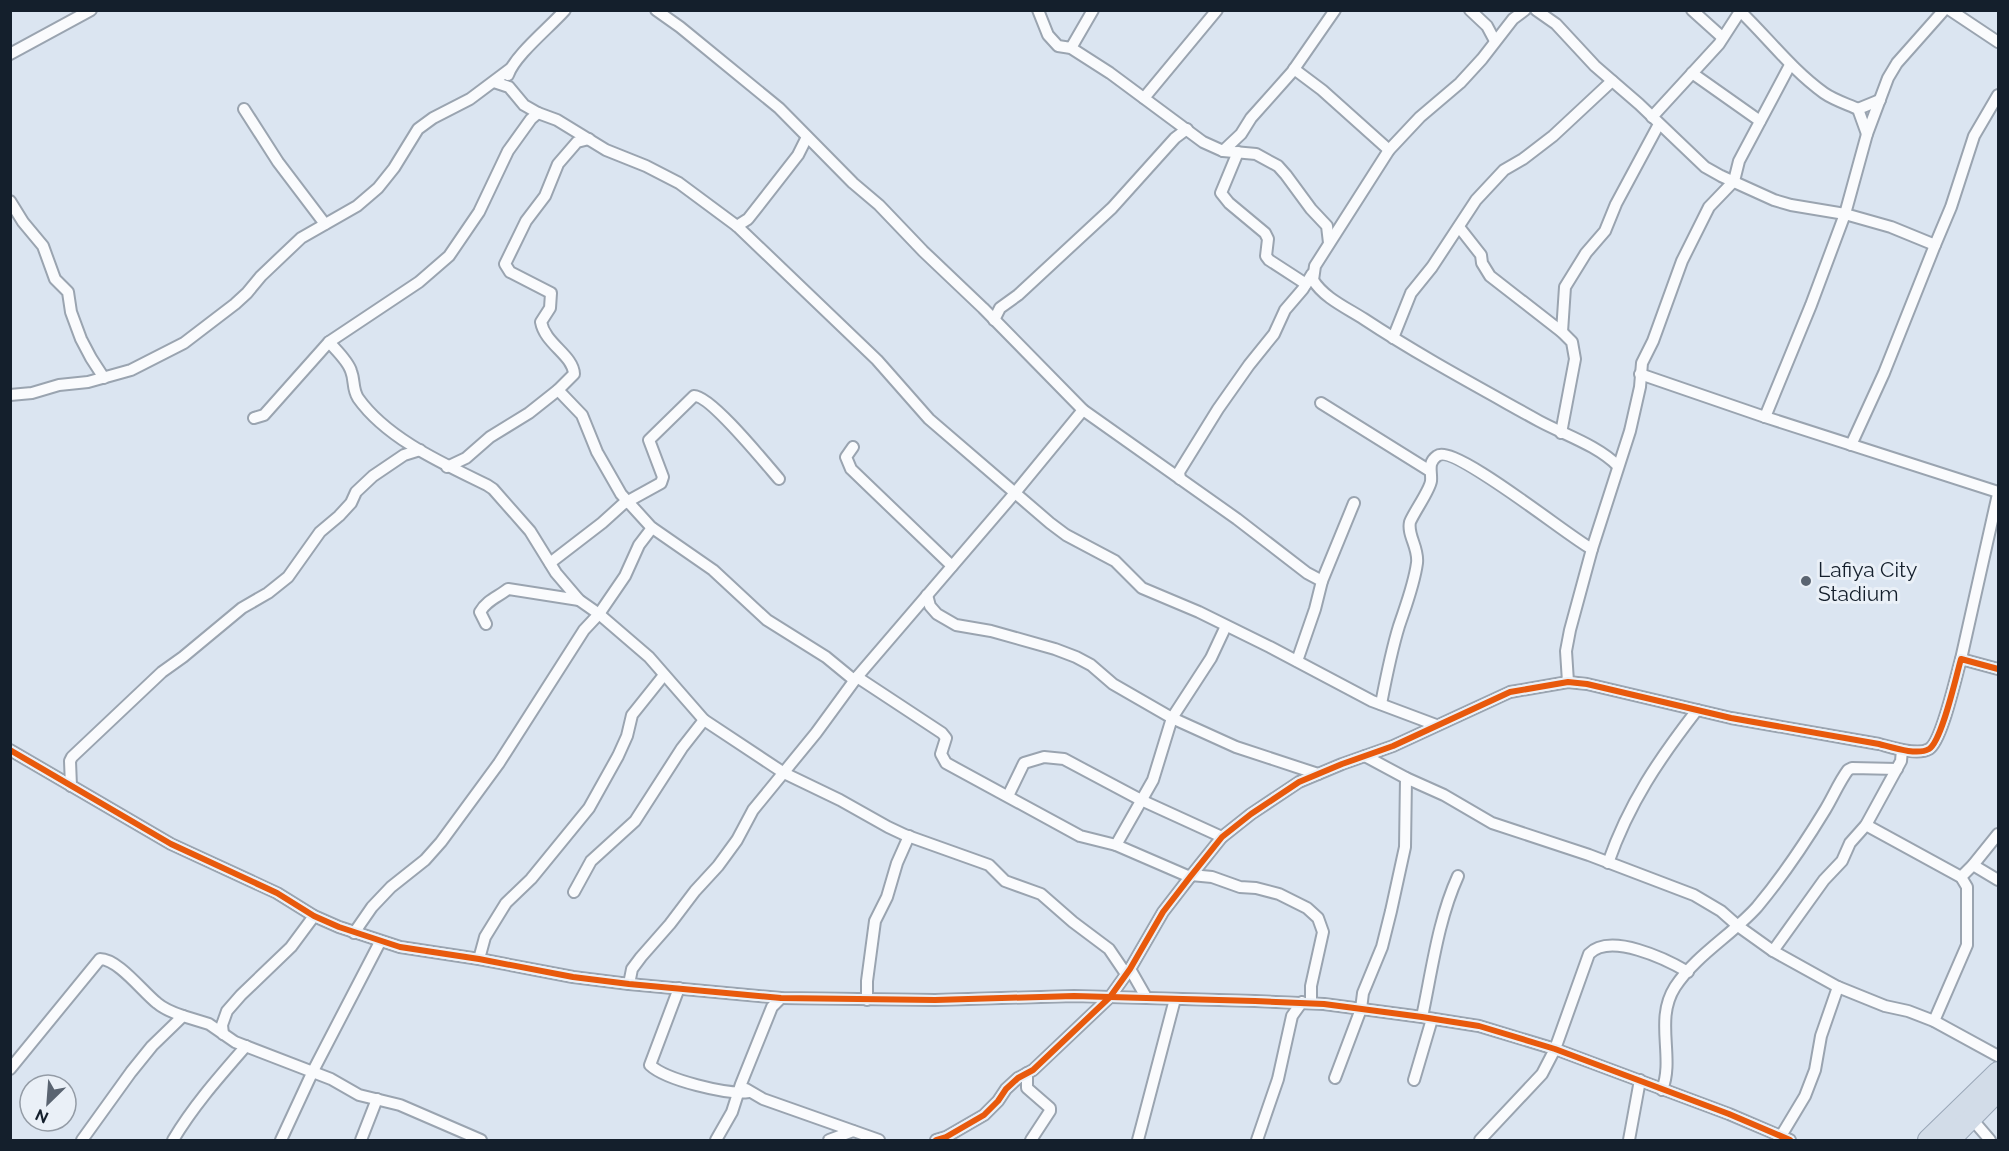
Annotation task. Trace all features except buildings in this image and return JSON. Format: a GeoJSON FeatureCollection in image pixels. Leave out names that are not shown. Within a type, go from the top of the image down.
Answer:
{"type":"FeatureCollection","features":[{"type":"Feature","properties":{"kind":"highway"},"geometry":{"type":"LineString","coordinates":[[1928,1140],[1998,1072]]}},
{"type":"Feature","properties":{"kind":"highway"},"geometry":{"type":"LineString","coordinates":[[1950,1140],[1998,1091]]}},
{"type":"Feature","properties":{"kind":"street"},"geometry":{"type":"LineString","coordinates":[[10,54],[91,10]]}},
{"type":"Feature","properties":{"kind":"street"},"geometry":{"type":"LineString","coordinates":[[10,395],[104,378],[141,366],[184,344],[235,304],[292,245],[357,206],[384,182],[418,129],[470,99],[494,82],[510,69],[565,10]]}},
{"type":"Feature","properties":{"kind":"street"},"geometry":{"type":"LineString","coordinates":[[656,10],[778,108],[1083,410],[1176,474],[1307,573],[1322,581]]}},
{"type":"Feature","properties":{"kind":"street"},"geometry":{"type":"LineString","coordinates":[[1038,10],[1048,35],[1058,46],[1071,48],[1212,147],[1224,152],[1256,154],[1278,166],[1311,209],[1333,227]]}},
{"type":"Feature","properties":{"kind":"street"},"geometry":{"type":"LineString","coordinates":[[1071,48],[1092,10]]}},
{"type":"Feature","properties":{"kind":"street"},"geometry":{"type":"LineString","coordinates":[[1144,98],[1217,10]]}},
{"type":"Feature","properties":{"kind":"street"},"geometry":{"type":"LineString","coordinates":[[1224,152],[1294,69],[1335,10]]}},
{"type":"Feature","properties":{"kind":"street"},"geometry":{"type":"LineString","coordinates":[[1470,10],[1487,26],[1495,41]]}},
{"type":"Feature","properties":{"kind":"street"},"geometry":{"type":"LineString","coordinates":[[1176,474],[1230,392],[1274,334],[1285,310],[1313,280],[1312,274],[1315,266],[1329,243],[1333,227],[1389,150],[1420,117],[1460,83],[1482,60],[1513,19],[1525,10]]}},
{"type":"Feature","properties":{"kind":"street"},"geometry":{"type":"LineString","coordinates":[[1536,10],[1556,24],[1588,59],[1705,167],[1768,198],[1791,205],[1845,214],[1891,227],[1935,245]]}},
{"type":"Feature","properties":{"kind":"street"},"geometry":{"type":"LineString","coordinates":[[1692,10],[1722,38]]}},
{"type":"Feature","properties":{"kind":"street"},"geometry":{"type":"LineString","coordinates":[[1765,417],[1845,214],[1867,134],[1888,78],[1897,63],[1944,10]]}},
{"type":"Feature","properties":{"kind":"street"},"geometry":{"type":"LineString","coordinates":[[1950,10],[1998,42]]}},
{"type":"Feature","properties":{"kind":"street"},"geometry":{"type":"LineString","coordinates":[[1562,332],[1565,287],[1586,253],[1605,231],[1655,120],[1692,73],[1719,44],[1740,11],[1790,65],[1826,94],[1858,109],[1867,134]]}},
{"type":"Feature","properties":{"kind":"street"},"geometry":{"type":"LineString","coordinates":[[1568,682],[1566,651],[1592,549],[1624,450],[1640,387],[1642,363],[1700,225],[1709,207],[1734,181],[1739,160],[1790,65]]}},
{"type":"Feature","properties":{"kind":"street"},"geometry":{"type":"LineString","coordinates":[[509,87],[510,69]]}},
{"type":"Feature","properties":{"kind":"street"},"geometry":{"type":"LineString","coordinates":[[1294,69],[1322,90],[1389,150]]}},
{"type":"Feature","properties":{"kind":"street"},"geometry":{"type":"LineString","coordinates":[[1692,73],[1761,121]]}},
{"type":"Feature","properties":{"kind":"street"},"geometry":{"type":"LineString","coordinates":[[1393,338],[1411,293],[1432,267],[1476,200],[1504,170],[1553,136],[1612,81]]}},
{"type":"Feature","properties":{"kind":"street"},"geometry":{"type":"LineString","coordinates":[[494,82],[509,87],[532,113],[557,120],[577,137],[588,139],[606,150],[646,166],[679,183],[737,226],[877,360],[929,419],[1014,494],[1066,535],[1115,561],[1142,588],[1226,626],[1381,704],[1436,725]]}},
{"type":"Feature","properties":{"kind":"street"},"geometry":{"type":"LineString","coordinates":[[1851,445],[1884,373],[1951,207],[1974,136],[1998,95]]}},
{"type":"Feature","properties":{"kind":"street"},"geometry":{"type":"LineString","coordinates":[[1858,109],[1880,100]]}},
{"type":"Feature","properties":{"kind":"street"},"geometry":{"type":"LineString","coordinates":[[244,109],[278,162],[325,224]]}},
{"type":"Feature","properties":{"kind":"street"},"geometry":{"type":"LineString","coordinates":[[254,418],[264,415],[276,403],[329,342],[419,282],[449,256],[480,212],[508,151],[532,113]]}},
{"type":"Feature","properties":{"kind":"street"},"geometry":{"type":"LineString","coordinates":[[1175,138],[1176,121]]}},
{"type":"Feature","properties":{"kind":"street"},"geometry":{"type":"LineString","coordinates":[[994,320],[1000,308],[1018,295],[1112,208],[1175,138],[1187,129]]}},
{"type":"Feature","properties":{"kind":"street"},"geometry":{"type":"LineString","coordinates":[[1240,134],[1256,154]]}},
{"type":"Feature","properties":{"kind":"street"},"geometry":{"type":"LineString","coordinates":[[447,467],[466,458],[490,437],[529,413],[558,390],[572,377],[574,372],[572,365],[544,332],[541,322],[550,308],[551,293],[510,272],[505,264],[526,221],[545,196],[558,164],[577,137]]}},
{"type":"Feature","properties":{"kind":"street"},"geometry":{"type":"LineString","coordinates":[[737,226],[748,219],[798,155],[807,137]]}},
{"type":"Feature","properties":{"kind":"street"},"geometry":{"type":"LineString","coordinates":[[1238,152],[1221,193],[1229,203],[1265,233],[1268,239],[1266,256],[1269,260],[1393,338],[1561,433],[1606,454],[1618,466]]}},
{"type":"Feature","properties":{"kind":"street"},"geometry":{"type":"LineString","coordinates":[[10,201],[23,222],[43,246],[55,279],[68,292],[71,312],[81,339],[104,378]]}},
{"type":"Feature","properties":{"kind":"street"},"geometry":{"type":"LineString","coordinates":[[746,234],[748,219]]}},
{"type":"Feature","properties":{"kind":"street"},"geometry":{"type":"LineString","coordinates":[[1459,226],[1481,255],[1482,263],[1490,276],[1572,342],[1575,359],[1561,433]]}},
{"type":"Feature","properties":{"kind":"street"},"geometry":{"type":"LineString","coordinates":[[329,342],[351,370],[354,390],[369,411],[382,423],[447,467],[493,489],[530,531],[550,563],[579,600],[649,657],[704,720],[784,773],[840,800],[888,827],[989,865],[1005,881],[1041,894],[1109,949],[1146,997]]}},
{"type":"Feature","properties":{"kind":"street"},"geometry":{"type":"LineString","coordinates":[[936,1140],[946,1137],[984,1115],[1006,1089],[1063,1042],[1110,997],[1162,912],[1222,837],[1251,814],[1299,782],[1394,746],[1510,692],[1568,682],[1587,684],[1697,710],[1902,750],[1929,749],[1940,733],[1961,659],[1998,493],[1640,374]]}},
{"type":"Feature","properties":{"kind":"street"},"geometry":{"type":"LineString","coordinates":[[558,390],[582,415],[597,452],[623,501],[652,528],[713,570],[767,620],[942,733],[946,738],[941,754],[946,763],[1080,836],[1116,845],[1190,876],[1212,877],[1240,887],[1256,888],[1279,894],[1307,908],[1318,918],[1323,932],[1311,986],[1306,1002],[1292,1016],[1278,1079],[1257,1140]]}},
{"type":"Feature","properties":{"kind":"street"},"geometry":{"type":"LineString","coordinates":[[550,563],[602,523],[623,501],[661,483],[663,477],[649,440],[694,396],[698,395],[730,423],[779,479]]}},
{"type":"Feature","properties":{"kind":"street"},"geometry":{"type":"LineString","coordinates":[[1321,403],[1430,471]]}},
{"type":"Feature","properties":{"kind":"street"},"geometry":{"type":"LineString","coordinates":[[630,984],[632,969],[718,866],[737,840],[748,818],[856,679],[925,602],[952,566],[1083,410]]}},
{"type":"Feature","properties":{"kind":"street"},"geometry":{"type":"LineString","coordinates":[[853,447],[846,457],[851,469],[952,566]]}},
{"type":"Feature","properties":{"kind":"street"},"geometry":{"type":"LineString","coordinates":[[71,786],[70,761],[72,757],[133,697],[242,608],[268,593],[288,577],[320,532],[345,509],[356,492],[373,476],[404,455],[420,450]]}},
{"type":"Feature","properties":{"kind":"street"},"geometry":{"type":"LineString","coordinates":[[1606,454],[1624,450]]}},
{"type":"Feature","properties":{"kind":"street"},"geometry":{"type":"LineString","coordinates":[[1381,704],[1390,659],[1413,586],[1418,559],[1409,526],[1430,485],[1430,471],[1434,457],[1445,454],[1522,498],[1592,549]]}},
{"type":"Feature","properties":{"kind":"street"},"geometry":{"type":"LineString","coordinates":[[465,475],[466,458]]}},
{"type":"Feature","properties":{"kind":"street"},"geometry":{"type":"LineString","coordinates":[[1297,661],[1322,581],[1354,503]]}},
{"type":"Feature","properties":{"kind":"street"},"geometry":{"type":"LineString","coordinates":[[354,933],[372,907],[391,886],[425,860],[441,842],[499,763],[584,630],[599,614],[625,576],[639,545],[652,528]]}},
{"type":"Feature","properties":{"kind":"street"},"geometry":{"type":"LineString","coordinates":[[486,624],[480,612],[482,608],[508,589],[579,600]]}},
{"type":"Feature","properties":{"kind":"street"},"geometry":{"type":"LineString","coordinates":[[925,602],[937,614],[956,625],[991,631],[1076,657],[1092,665],[1113,684],[1172,718],[1236,747],[1318,774]]}},
{"type":"Feature","properties":{"kind":"street"},"geometry":{"type":"LineString","coordinates":[[1116,845],[1152,780],[1172,718],[1211,658],[1226,626]]}},
{"type":"Feature","properties":{"kind":"street"},"geometry":{"type":"LineString","coordinates":[[1961,659],[1998,669]]}},
{"type":"Feature","properties":{"kind":"street"},"geometry":{"type":"LineString","coordinates":[[479,959],[485,937],[506,903],[531,879],[589,808],[618,756],[632,715],[664,675]]}},
{"type":"Feature","properties":{"kind":"street"},"geometry":{"type":"LineString","coordinates":[[1608,863],[1629,809],[1668,748],[1697,710]]}},
{"type":"Feature","properties":{"kind":"street"},"geometry":{"type":"LineString","coordinates":[[574,892],[591,861],[635,820],[682,748],[704,720]]}},
{"type":"Feature","properties":{"kind":"street"},"geometry":{"type":"LineString","coordinates":[[10,750],[171,844],[277,892],[314,916],[354,933],[400,947],[573,977],[781,998],[867,1000],[1146,997],[1306,1002],[1427,1018],[1479,1026],[1555,1049],[1729,1114],[1785,1138],[1815,1070],[1821,1036],[1838,987]]}},
{"type":"Feature","properties":{"kind":"street"},"geometry":{"type":"LineString","coordinates":[[1773,951],[1824,880],[1842,861],[1850,843],[1866,825],[1901,761],[1902,750]]}},
{"type":"Feature","properties":{"kind":"street"},"geometry":{"type":"LineString","coordinates":[[1365,756],[1444,795],[1491,823],[1694,895],[1721,911],[1773,951],[1838,987],[1885,1006],[1908,1011],[1934,1021],[1998,1056]]}},
{"type":"Feature","properties":{"kind":"street"},"geometry":{"type":"LineString","coordinates":[[1008,796],[1024,763],[1044,757],[1064,759],[1141,800],[1222,837]]}},
{"type":"Feature","properties":{"kind":"street"},"geometry":{"type":"LineString","coordinates":[[1662,1089],[1667,1077],[1665,1017],[1674,988],[1757,906],[1798,852],[1848,770],[1852,768],[1897,769]]}},
{"type":"Feature","properties":{"kind":"street"},"geometry":{"type":"LineString","coordinates":[[1335,1078],[1361,1009],[1363,993],[1382,947],[1405,847],[1406,778]]}},
{"type":"Feature","properties":{"kind":"street"},"geometry":{"type":"LineString","coordinates":[[1866,825],[1961,877],[1967,887],[1967,945],[1934,1021]]}},
{"type":"Feature","properties":{"kind":"street"},"geometry":{"type":"LineString","coordinates":[[1961,877],[1973,866],[1998,834]]}},
{"type":"Feature","properties":{"kind":"street"},"geometry":{"type":"LineString","coordinates":[[867,1000],[867,981],[875,921],[887,897],[897,863],[909,836]]}},
{"type":"Feature","properties":{"kind":"street"},"geometry":{"type":"LineString","coordinates":[[1203,861],[1212,877]]}},
{"type":"Feature","properties":{"kind":"street"},"geometry":{"type":"LineString","coordinates":[[1973,866],[1998,880]]}},
{"type":"Feature","properties":{"kind":"street"},"geometry":{"type":"LineString","coordinates":[[1414,1080],[1427,1018],[1440,928],[1458,876]]}},
{"type":"Feature","properties":{"kind":"street"},"geometry":{"type":"LineString","coordinates":[[299,907],[303,930]]}},
{"type":"Feature","properties":{"kind":"street"},"geometry":{"type":"LineString","coordinates":[[209,1024],[224,1017],[241,994],[291,947],[314,916]]}},
{"type":"Feature","properties":{"kind":"street"},"geometry":{"type":"LineString","coordinates":[[281,1140],[313,1071],[380,942]]}},
{"type":"Feature","properties":{"kind":"street"},"geometry":{"type":"LineString","coordinates":[[1480,1140],[1542,1074],[1555,1049],[1589,954],[1593,950],[1603,946],[1636,950],[1670,961],[1688,972]]}},
{"type":"Feature","properties":{"kind":"street"},"geometry":{"type":"LineString","coordinates":[[10,1069],[100,959],[107,960],[118,966],[159,1005],[183,1017],[209,1024],[246,1046],[313,1071],[359,1095],[400,1105],[481,1140]]}},
{"type":"Feature","properties":{"kind":"street"},"geometry":{"type":"LineString","coordinates":[[679,988],[650,1065],[655,1070],[716,1090],[743,1090],[879,1140]]}},
{"type":"Feature","properties":{"kind":"street"},"geometry":{"type":"LineString","coordinates":[[765,995],[772,1006]]}},
{"type":"Feature","properties":{"kind":"street"},"geometry":{"type":"LineString","coordinates":[[716,1140],[743,1090],[772,1006],[781,998]]}},
{"type":"Feature","properties":{"kind":"street"},"geometry":{"type":"LineString","coordinates":[[1138,1140],[1175,999]]}},
{"type":"Feature","properties":{"kind":"street"},"geometry":{"type":"LineString","coordinates":[[1282,1002],[1292,1016]]}},
{"type":"Feature","properties":{"kind":"street"},"geometry":{"type":"LineString","coordinates":[[82,1140],[130,1072],[152,1046],[183,1017]]}},
{"type":"Feature","properties":{"kind":"street"},"geometry":{"type":"LineString","coordinates":[[223,1034],[224,1017]]}},
{"type":"Feature","properties":{"kind":"street"},"geometry":{"type":"LineString","coordinates":[[173,1140],[198,1101],[246,1046]]}},
{"type":"Feature","properties":{"kind":"street"},"geometry":{"type":"LineString","coordinates":[[1027,1073],[1030,1092],[1050,1111],[1031,1140]]}},
{"type":"Feature","properties":{"kind":"street"},"geometry":{"type":"LineString","coordinates":[[1629,1140],[1640,1080]]}},
{"type":"Feature","properties":{"kind":"street"},"geometry":{"type":"LineString","coordinates":[[361,1140],[376,1099]]}},
{"type":"Feature","properties":{"kind":"street"},"geometry":{"type":"LineString","coordinates":[[1972,1119],[1990,1140]]}},
{"type":"Feature","properties":{"kind":"street"},"geometry":{"type":"LineString","coordinates":[[829,1122],[829,1140],[853,1131]]}},
{"type":"Feature","properties":{"kind":"cycle path"},"geometry":{"type":"LineString","coordinates":[[936,1140],[946,1137],[984,1115],[1006,1089],[1018,1078],[1033,1070],[1110,997],[1130,969],[1163,912],[1222,837],[1251,814],[1299,782],[1393,746],[1510,692],[1568,682],[1587,684],[1731,718],[1918,752],[1929,749],[1939,734],[1961,659],[1998,669]]}},
{"type":"Feature","properties":{"kind":"cycle path"},"geometry":{"type":"LineString","coordinates":[[10,750],[171,844],[277,893],[314,916],[339,927],[400,947],[573,977],[781,998],[935,1000],[1074,996],[1255,1001],[1324,1004],[1422,1017],[1479,1026],[1555,1049],[1729,1114],[1790,1140]]}},
{"type":"Feature","properties":{"kind":"place","name":"Lafiya City Stadium"},"geometry":{"type":"Point","coordinates":[1806,581]}}]}
